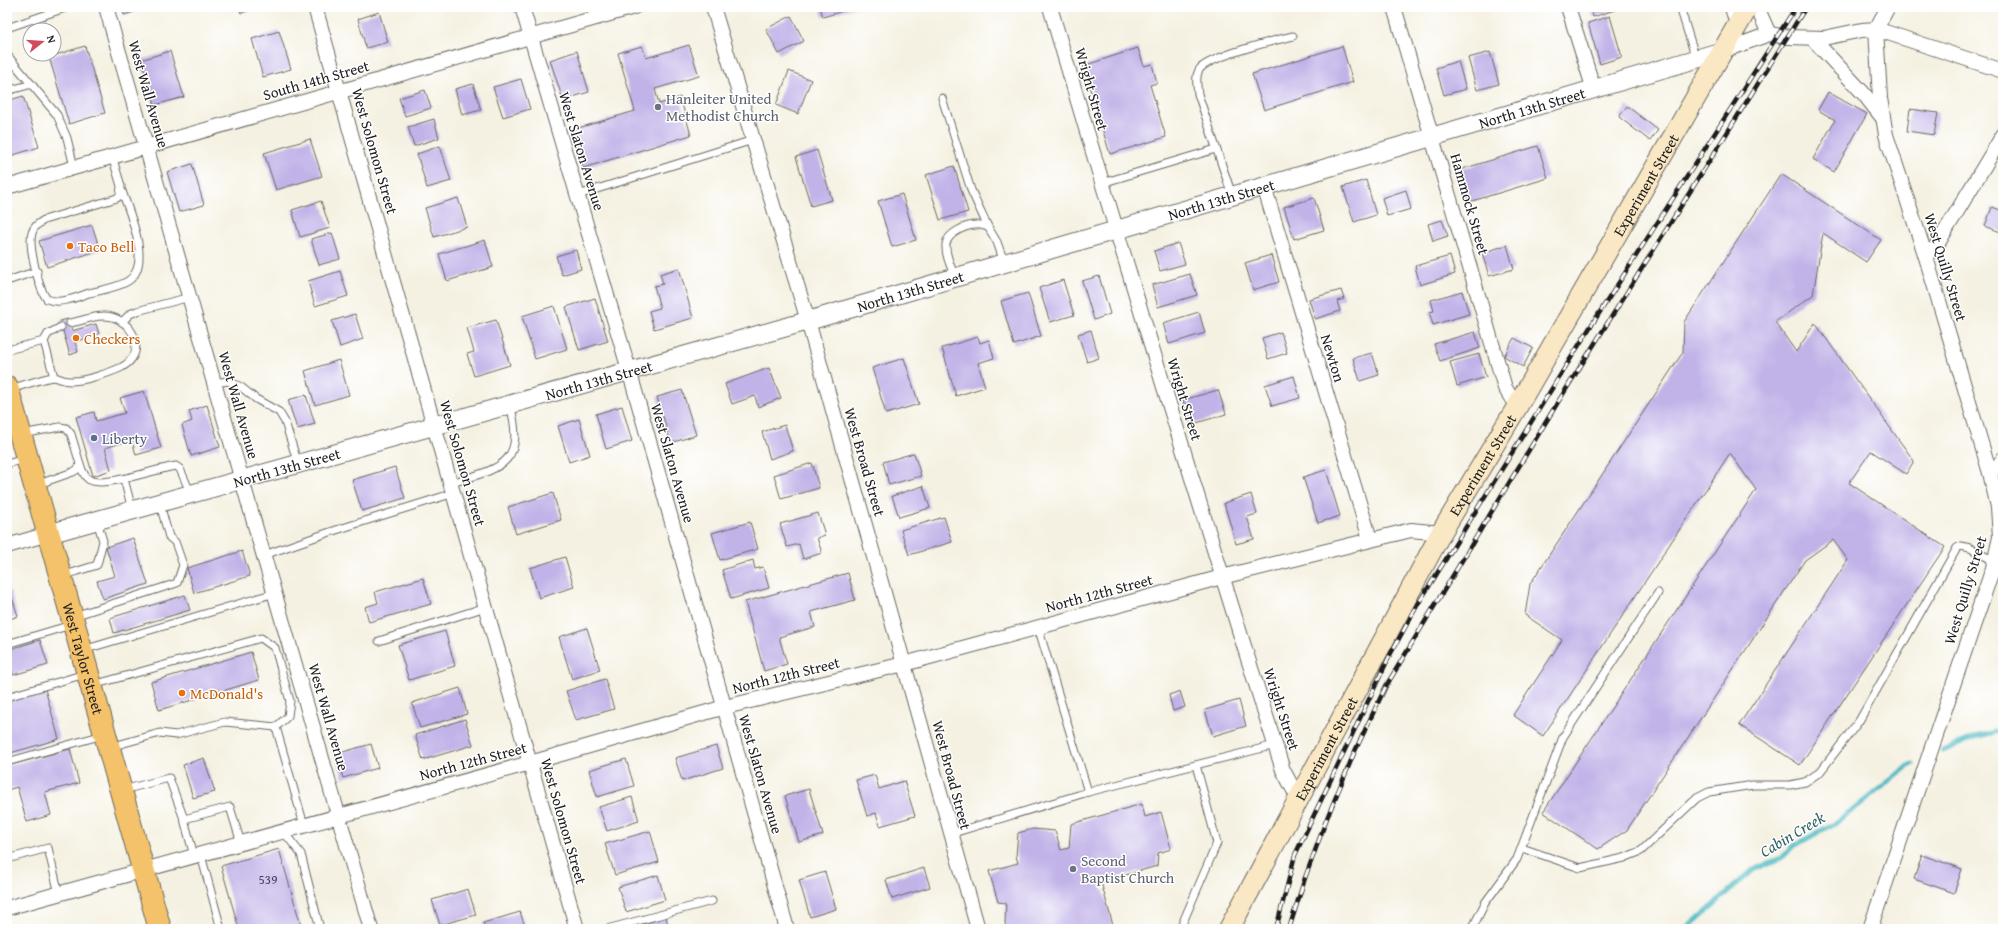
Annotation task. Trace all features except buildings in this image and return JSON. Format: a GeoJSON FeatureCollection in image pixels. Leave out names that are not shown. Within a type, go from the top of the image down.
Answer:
{"type":"FeatureCollection","features":[{"type":"Feature","properties":{"kind":"main road","name":"Experiment Street"},"geometry":{"type":"LineString","coordinates":[[1229,929],[1441,533],[1517,407],[1748,7]]}},
{"type":"Feature","properties":{"kind":"main road","name":"West Taylor Street"},"geometry":{"type":"LineString","coordinates":[[7,388],[14,426],[17,461],[34,486],[160,929]]}},
{"type":"Feature","properties":{"kind":"street","name":"West Wall Avenue"},"geometry":{"type":"LineString","coordinates":[[106,7],[339,815],[368,928]]}},
{"type":"Feature","properties":{"kind":"street","name":"West Solomon Street"},"geometry":{"type":"LineString","coordinates":[[315,7],[577,929]]}},
{"type":"Feature","properties":{"kind":"street","name":"West Slaton Avenue"},"geometry":{"type":"LineString","coordinates":[[522,7],[629,370],[787,929]]}},
{"type":"Feature","properties":{"kind":"street","name":"South 14th Street"},"geometry":{"type":"LineString","coordinates":[[7,187],[634,7]]}},
{"type":"Feature","properties":{"kind":"street","name":"West Broad Street"},"geometry":{"type":"LineString","coordinates":[[713,7],[808,321],[950,834],[978,929]]}},
{"type":"Feature","properties":{"kind":"street","name":"Wright Street"},"geometry":{"type":"LineString","coordinates":[[1050,7],[1115,230],[1222,577],[1283,770],[1298,798]]}},
{"type":"Feature","properties":{"kind":"street","name":"Hammock Street"},"geometry":{"type":"LineString","coordinates":[[1394,7],[1433,136],[1505,388],[1517,407]]}},
{"type":"Feature","properties":{"kind":"street"},"geometry":{"type":"LineString","coordinates":[[1568,7],[1594,90]]}},
{"type":"Feature","properties":{"kind":"street"},"geometry":{"type":"LineString","coordinates":[[1757,7],[1769,34]]}},
{"type":"Feature","properties":{"kind":"street"},"geometry":{"type":"LineString","coordinates":[[1876,29],[1888,7]]}},
{"type":"Feature","properties":{"kind":"street","name":"North 13th Street"},"geometry":{"type":"LineString","coordinates":[[48,534],[808,321],[1232,195],[1594,90],[1723,51],[1769,34],[1788,37],[1824,38],[1862,30],[1876,29],[2003,71]]}},
{"type":"Feature","properties":{"kind":"street","name":"West Quilly Street"},"geometry":{"type":"LineString","coordinates":[[1870,929],[2002,537],[1998,507],[1990,473],[1924,254],[1886,135],[1880,98],[1876,29]]}},
{"type":"Feature","properties":{"kind":"street","name":"West Quilly Street"},"geometry":{"type":"LineString","coordinates":[[1812,38],[1864,94],[1884,119]]}},
{"type":"Feature","properties":{"kind":"street"},"geometry":{"type":"LineString","coordinates":[[1924,254],[1935,248],[2003,135]]}},
{"type":"Feature","properties":{"kind":"street","name":"Newton"},"geometry":{"type":"LineString","coordinates":[[1264,186],[1370,539]]}},
{"type":"Feature","properties":{"kind":"street"},"geometry":{"type":"LineString","coordinates":[[1990,473],[2000,465],[2003,459]]}},
{"type":"Feature","properties":{"kind":"street","name":"North 12th Street"},"geometry":{"type":"LineString","coordinates":[[7,908],[198,856],[725,707],[904,664],[1222,577],[1411,530],[1441,533]]}},
{"type":"Feature","properties":{"kind":"street"},"geometry":{"type":"LineString","coordinates":[[7,546],[48,534]]}},
{"type":"Feature","properties":{"kind":"lane"},"geometry":{"type":"LineString","coordinates":[[7,28],[68,7]]}},
{"type":"Feature","properties":{"kind":"lane"},"geometry":{"type":"LineString","coordinates":[[1680,7],[1696,59]]}},
{"type":"Feature","properties":{"kind":"lane"},"geometry":{"type":"LineString","coordinates":[[1728,7],[1735,30]]}},
{"type":"Feature","properties":{"kind":"lane"},"geometry":{"type":"LineString","coordinates":[[1232,195],[1198,94],[1196,77],[1200,68],[1232,52],[1293,36]]}},
{"type":"Feature","properties":{"kind":"lane"},"geometry":{"type":"LineString","coordinates":[[7,55],[57,115],[67,138],[74,167]]}},
{"type":"Feature","properties":{"kind":"lane"},"geometry":{"type":"LineString","coordinates":[[7,91],[32,84]]}},
{"type":"Feature","properties":{"kind":"lane"},"geometry":{"type":"LineString","coordinates":[[942,98],[971,190],[988,227],[997,242],[1004,263]]}},
{"type":"Feature","properties":{"kind":"lane"},"geometry":{"type":"LineString","coordinates":[[578,194],[753,140]]}},
{"type":"Feature","properties":{"kind":"lane"},"geometry":{"type":"LineString","coordinates":[[1102,183],[1216,149]]}},
{"type":"Feature","properties":{"kind":"lane"},"geometry":{"type":"LineString","coordinates":[[112,156],[136,236],[139,261],[132,277],[128,281],[69,299],[52,301],[44,295],[30,241],[36,224],[44,220],[110,201],[117,198],[122,191]]}},
{"type":"Feature","properties":{"kind":"lane"},"geometry":{"type":"LineString","coordinates":[[955,278],[947,255],[946,244],[951,235],[963,228],[976,224],[988,227]]}},
{"type":"Feature","properties":{"kind":"lane"},"geometry":{"type":"LineString","coordinates":[[7,281],[37,271]]}},
{"type":"Feature","properties":{"kind":"lane"},"geometry":{"type":"LineString","coordinates":[[122,322],[130,314],[137,311],[190,297]]}},
{"type":"Feature","properties":{"kind":"lane"},"geometry":{"type":"LineString","coordinates":[[7,388],[54,377],[71,382],[83,380],[121,367],[130,361],[136,351],[137,345],[135,336],[130,328],[113,317],[104,316],[70,323]]}},
{"type":"Feature","properties":{"kind":"lane"},"geometry":{"type":"LineString","coordinates":[[54,377],[44,341],[48,334],[62,327]]}},
{"type":"Feature","properties":{"kind":"lane"},"geometry":{"type":"LineString","coordinates":[[7,350],[44,341]]}},
{"type":"Feature","properties":{"kind":"lane"},"geometry":{"type":"LineString","coordinates":[[214,383],[228,381],[241,387],[256,399],[279,412],[285,422],[298,464]]}},
{"type":"Feature","properties":{"kind":"lane"},"geometry":{"type":"LineString","coordinates":[[264,555],[452,488],[499,467],[507,461],[516,434],[515,422],[510,404]]}},
{"type":"Feature","properties":{"kind":"lane"},"geometry":{"type":"LineString","coordinates":[[14,426],[66,428],[71,434],[85,476],[92,481],[124,479],[176,466],[180,469],[191,495]]}},
{"type":"Feature","properties":{"kind":"lane"},"geometry":{"type":"LineString","coordinates":[[34,486],[73,472],[78,469],[80,464]]}},
{"type":"Feature","properties":{"kind":"lane"},"geometry":{"type":"LineString","coordinates":[[124,479],[133,511]]}},
{"type":"Feature","properties":{"kind":"lane"},"geometry":{"type":"LineString","coordinates":[[7,644],[177,583],[183,564],[175,542],[169,537],[160,503]]}},
{"type":"Feature","properties":{"kind":"lane"},"geometry":{"type":"LineString","coordinates":[[60,577],[97,565],[102,541],[97,520]]}},
{"type":"Feature","properties":{"kind":"lane"},"geometry":{"type":"LineString","coordinates":[[1522,848],[1580,868],[1624,858],[1641,850],[1697,798],[1709,792],[1753,785],[1790,785],[1805,782],[1820,772],[1859,721],[1957,548],[1961,546],[1970,548],[1994,561]]}},
{"type":"Feature","properties":{"kind":"lane"},"geometry":{"type":"LineString","coordinates":[[81,650],[275,593]]}},
{"type":"Feature","properties":{"kind":"lane"},"geometry":{"type":"LineString","coordinates":[[1472,929],[1485,903],[1517,859],[1563,738],[1658,593]]}},
{"type":"Feature","properties":{"kind":"lane"},"geometry":{"type":"LineString","coordinates":[[379,641],[486,607]]}},
{"type":"Feature","properties":{"kind":"lane"},"geometry":{"type":"LineString","coordinates":[[1038,627],[1088,792]]}},
{"type":"Feature","properties":{"kind":"lane"},"geometry":{"type":"LineString","coordinates":[[7,697],[89,680],[260,638],[275,648],[290,700],[288,716],[276,727],[224,722],[176,735],[160,733],[106,741],[7,762]]}},
{"type":"Feature","properties":{"kind":"lane"},"geometry":{"type":"LineString","coordinates":[[276,727],[304,825]]}},
{"type":"Feature","properties":{"kind":"lane"},"geometry":{"type":"LineString","coordinates":[[950,834],[1088,792],[1275,745]]}},
{"type":"Feature","properties":{"kind":"lane"},"geometry":{"type":"LineString","coordinates":[[1180,929],[1217,843],[1196,765]]}},
{"type":"Feature","properties":{"kind":"lane"},"geometry":{"type":"LineString","coordinates":[[121,791],[170,778],[198,856],[221,929]]}},
{"type":"Feature","properties":{"kind":"lane"},"geometry":{"type":"LineString","coordinates":[[184,819],[230,807],[242,843]]}},
{"type":"Feature","properties":{"kind":"lane"},"geometry":{"type":"LineString","coordinates":[[283,831],[301,854],[320,929]]}},
{"type":"Feature","properties":{"kind":"lane"},"geometry":{"type":"LineString","coordinates":[[7,859],[48,848],[58,894]]}},
{"type":"Feature","properties":{"kind":"lane"},"geometry":{"type":"LineString","coordinates":[[607,929],[712,901]]}},
{"type":"Feature","properties":{"kind":"waterway","name":"Cabin Creek"},"geometry":{"type":"LineString","coordinates":[[1943,751],[1975,737],[2003,730]]}},
{"type":"Feature","properties":{"kind":"waterway","name":"Cabin Creek"},"geometry":{"type":"LineString","coordinates":[[1686,929],[1753,870],[1783,857],[1792,847],[1840,820],[1907,767],[1913,764]]}},
{"type":"Feature","properties":{"kind":"railway"},"geometry":{"type":"LineString","coordinates":[[1276,929],[1295,855],[1390,655],[1418,604],[1589,329],[1796,7]]}},
{"type":"Feature","properties":{"kind":"railway"},"geometry":{"type":"LineString","coordinates":[[1289,929],[1305,878],[1327,818],[1355,751],[1386,686],[1558,402],[1806,7]]}},
{"type":"Feature","properties":{"kind":"place","name":"Hanleiter United Methodist Church"},"geometry":{"type":"Point","coordinates":[658,107]}},
{"type":"Feature","properties":{"kind":"place","name":"Taco Bell"},"geometry":{"type":"Point","coordinates":[70,246]}},
{"type":"Feature","properties":{"kind":"place","name":"Checkers"},"geometry":{"type":"Point","coordinates":[76,338]}},
{"type":"Feature","properties":{"kind":"place","name":"Liberty"},"geometry":{"type":"Point","coordinates":[94,438]}},
{"type":"Feature","properties":{"kind":"place","name":"McDonald's"},"geometry":{"type":"Point","coordinates":[182,693]}},
{"type":"Feature","properties":{"kind":"place","name":"Second Baptist Church"},"geometry":{"type":"Point","coordinates":[1073,869]}}]}
